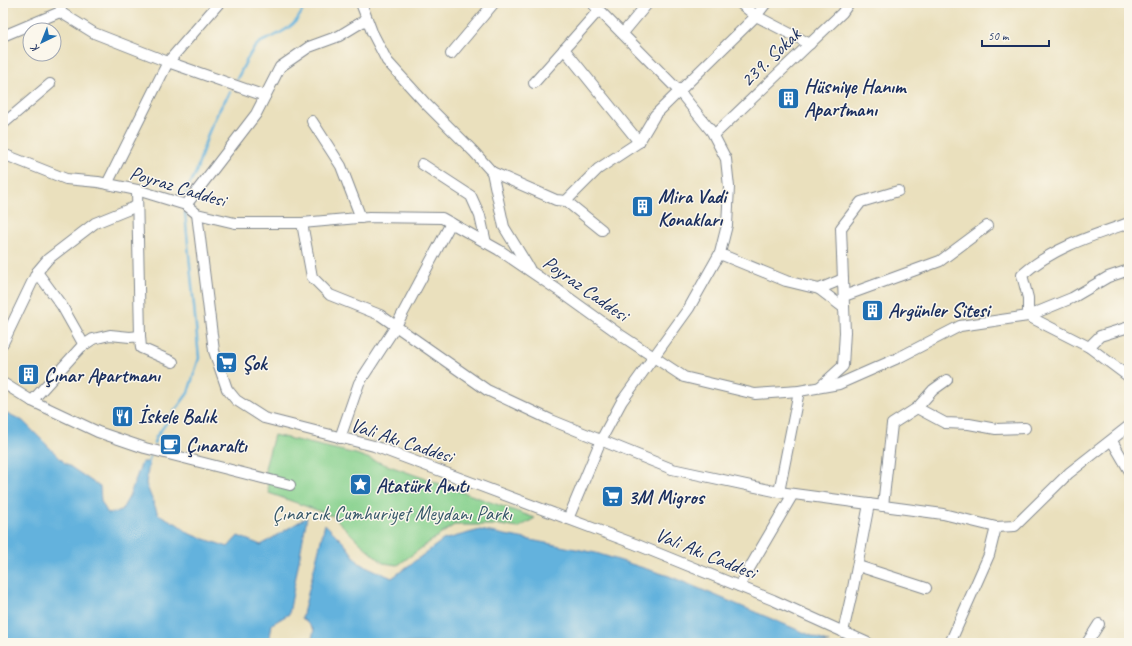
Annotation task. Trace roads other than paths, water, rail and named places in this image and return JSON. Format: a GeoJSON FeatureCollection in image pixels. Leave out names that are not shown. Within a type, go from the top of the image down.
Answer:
{"type":"FeatureCollection","features":[{"type":"Feature","properties":{"kind":"street"},"geometry":{"type":"LineString","coordinates":[[107,184],[168,62],[219,3]]}},
{"type":"Feature","properties":{"kind":"street"},"geometry":{"type":"LineString","coordinates":[[451,54],[494,3]]}},
{"type":"Feature","properties":{"kind":"street"},"geometry":{"type":"LineString","coordinates":[[623,33],[648,3]]}},
{"type":"Feature","properties":{"kind":"street"},"geometry":{"type":"LineString","coordinates":[[740,3],[756,16],[810,44]]}},
{"type":"Feature","properties":{"kind":"street"},"geometry":{"type":"LineString","coordinates":[[566,200],[598,169],[639,142],[655,115],[756,16],[766,3]]}},
{"type":"Feature","properties":{"kind":"street","name":"239. Sokak"},"geometry":{"type":"LineString","coordinates":[[714,135],[842,13],[849,3]]}},
{"type":"Feature","properties":{"kind":"street"},"geometry":{"type":"LineString","coordinates":[[364,4],[367,19],[372,32],[387,61],[492,172],[556,200],[566,200],[602,230]]}},
{"type":"Feature","properties":{"kind":"street"},"geometry":{"type":"LineString","coordinates":[[534,83],[564,49],[596,7],[679,91],[714,135],[726,159],[729,187],[727,225],[720,254],[689,308],[622,401],[601,440],[568,519]]}},
{"type":"Feature","properties":{"kind":"street"},"geometry":{"type":"LineString","coordinates":[[3,36],[61,8],[94,33],[168,62],[265,96]]}},
{"type":"Feature","properties":{"kind":"street"},"geometry":{"type":"LineString","coordinates":[[186,205],[256,114],[280,67],[309,47],[339,36],[367,19]]}},
{"type":"Feature","properties":{"kind":"street"},"geometry":{"type":"LineString","coordinates":[[564,49],[639,142]]}},
{"type":"Feature","properties":{"kind":"street"},"geometry":{"type":"LineString","coordinates":[[3,124],[50,84]]}},
{"type":"Feature","properties":{"kind":"street"},"geometry":{"type":"LineString","coordinates":[[312,120],[341,166],[361,218]]}},
{"type":"Feature","properties":{"kind":"street"},"geometry":{"type":"LineString","coordinates":[[3,166],[5,155]]}},
{"type":"Feature","properties":{"kind":"street","name":"Poyraz Caddesi"},"geometry":{"type":"LineString","coordinates":[[5,155],[66,179],[107,184],[136,190],[186,205],[197,214],[235,223],[302,223],[361,218],[442,218],[486,243],[531,272],[622,336],[684,376],[755,394],[799,391],[839,384],[892,361],[960,326],[1028,316],[1072,298],[1108,277],[1129,270]]}},
{"type":"Feature","properties":{"kind":"street"},"geometry":{"type":"LineString","coordinates":[[422,164],[471,196],[480,216],[486,243]]}},
{"type":"Feature","properties":{"kind":"street"},"geometry":{"type":"LineString","coordinates":[[492,172],[504,227],[531,272]]}},
{"type":"Feature","properties":{"kind":"street"},"geometry":{"type":"LineString","coordinates":[[136,190],[141,348],[173,362]]}},
{"type":"Feature","properties":{"kind":"street"},"geometry":{"type":"LineString","coordinates":[[820,387],[843,366],[845,332],[841,228],[861,202],[898,191]]}},
{"type":"Feature","properties":{"kind":"street"},"geometry":{"type":"LineString","coordinates":[[3,343],[37,272],[48,259],[95,223],[137,206]]}},
{"type":"Feature","properties":{"kind":"street","name":"Vali Akı Caddesi"},"geometry":{"type":"LineString","coordinates":[[197,214],[214,351],[227,388],[236,400],[264,418],[374,446],[635,544],[739,586],[868,643]]}},
{"type":"Feature","properties":{"kind":"street"},"geometry":{"type":"LineString","coordinates":[[302,223],[312,277],[330,295],[380,315],[487,390],[551,420],[672,469],[779,492],[943,514],[996,527],[1015,526],[1069,472],[1112,441],[1129,426]]}},
{"type":"Feature","properties":{"kind":"street"},"geometry":{"type":"LineString","coordinates":[[340,438],[359,383],[396,326],[451,223]]}},
{"type":"Feature","properties":{"kind":"street"},"geometry":{"type":"LineString","coordinates":[[1129,223],[1077,240],[1034,264],[1022,275],[1028,298],[1028,316],[1089,347],[1129,377]]}},
{"type":"Feature","properties":{"kind":"street"},"geometry":{"type":"LineString","coordinates":[[844,296],[940,260],[987,226]]}},
{"type":"Feature","properties":{"kind":"street"},"geometry":{"type":"LineString","coordinates":[[720,254],[786,281],[819,289],[825,288],[843,278]]}},
{"type":"Feature","properties":{"kind":"street"},"geometry":{"type":"LineString","coordinates":[[37,272],[62,306],[84,345]]}},
{"type":"Feature","properties":{"kind":"street"},"geometry":{"type":"LineString","coordinates":[[819,289],[844,308]]}},
{"type":"Feature","properties":{"kind":"street"},"geometry":{"type":"LineString","coordinates":[[1089,347],[1100,336],[1129,328]]}},
{"type":"Feature","properties":{"kind":"street"},"geometry":{"type":"LineString","coordinates":[[32,401],[84,345],[93,339],[110,335],[130,337],[140,336]]}},
{"type":"Feature","properties":{"kind":"street"},"geometry":{"type":"LineString","coordinates":[[883,506],[892,424],[917,408],[933,390],[947,380]]}},
{"type":"Feature","properties":{"kind":"street"},"geometry":{"type":"LineString","coordinates":[[3,383],[32,401],[98,432],[145,448],[290,485]]}},
{"type":"Feature","properties":{"kind":"street"},"geometry":{"type":"LineString","coordinates":[[779,492],[799,391]]}},
{"type":"Feature","properties":{"kind":"street"},"geometry":{"type":"LineString","coordinates":[[917,408],[945,423],[969,424],[996,429],[1025,428]]}},
{"type":"Feature","properties":{"kind":"street"},"geometry":{"type":"LineString","coordinates":[[1112,441],[1129,470]]}},
{"type":"Feature","properties":{"kind":"street"},"geometry":{"type":"LineString","coordinates":[[739,586],[793,494]]}},
{"type":"Feature","properties":{"kind":"street"},"geometry":{"type":"LineString","coordinates":[[843,632],[858,566],[869,504]]}},
{"type":"Feature","properties":{"kind":"street"},"geometry":{"type":"LineString","coordinates":[[950,643],[989,556],[996,527]]}},
{"type":"Feature","properties":{"kind":"street"},"geometry":{"type":"LineString","coordinates":[[858,566],[926,588]]}},
{"type":"Feature","properties":{"kind":"street"},"geometry":{"type":"LineString","coordinates":[[1087,643],[1099,624]]}},
{"type":"Feature","properties":{"kind":"water"},"geometry":{"type":"Polygon","coordinates":[[[3,411],[23,421],[65,463],[100,487],[101,501],[108,514],[121,511],[129,497],[142,462],[149,462],[146,484],[158,514],[177,524],[190,534],[228,547],[238,536],[261,545],[307,517],[289,614],[272,624],[269,643],[3,643],[3,411]]]}},
{"type":"Feature","properties":{"kind":"water"},"geometry":{"type":"Polygon","coordinates":[[[325,524],[344,543],[359,563],[392,578],[443,540],[480,530],[596,553],[669,576],[829,643],[311,643],[314,630],[302,618],[325,524]]]}},
{"type":"Feature","properties":{"kind":"waterway"},"geometry":{"type":"LineString","coordinates":[[237,79],[249,56],[258,44],[289,28],[297,20],[305,3]]}},
{"type":"Feature","properties":{"kind":"waterway"},"geometry":{"type":"LineString","coordinates":[[185,196],[196,172],[208,134],[218,112],[230,92]]}},
{"type":"Feature","properties":{"kind":"waterway"},"geometry":{"type":"LineString","coordinates":[[154,443],[156,437],[188,393],[199,358],[185,213]]}},
{"type":"Feature","properties":{"kind":"waterway"},"geometry":{"type":"LineString","coordinates":[[148,464],[150,457]]}},
{"type":"Feature","properties":{"kind":"place","name":"Hüsniye Hanım Apartmanı"},"geometry":{"type":"Point","coordinates":[788,98]}},
{"type":"Feature","properties":{"kind":"place","name":"Mira Vadi Konakları"},"geometry":{"type":"Point","coordinates":[643,207]}},
{"type":"Feature","properties":{"kind":"place","name":"Argünler Sitesi"},"geometry":{"type":"Point","coordinates":[872,310]}},
{"type":"Feature","properties":{"kind":"place","name":"Şok"},"geometry":{"type":"Point","coordinates":[227,363]}},
{"type":"Feature","properties":{"kind":"place","name":"Çınar Apartmanı"},"geometry":{"type":"Point","coordinates":[29,375]}},
{"type":"Feature","properties":{"kind":"place","name":"İskele Balık"},"geometry":{"type":"Point","coordinates":[122,416]}},
{"type":"Feature","properties":{"kind":"place","name":"Çınaraltı"},"geometry":{"type":"Point","coordinates":[171,445]}},
{"type":"Feature","properties":{"kind":"place","name":"Atatürk Anıtı"},"geometry":{"type":"Point","coordinates":[360,485]}},
{"type":"Feature","properties":{"kind":"place","name":"3M Migros"},"geometry":{"type":"Point","coordinates":[613,497]}},
{"type":"Feature","properties":{"kind":"park label","name":"Çınarcık Cumhuriyet Meydanı Parkı"},"geometry":{"type":"Point","coordinates":[392,513]}}]}
